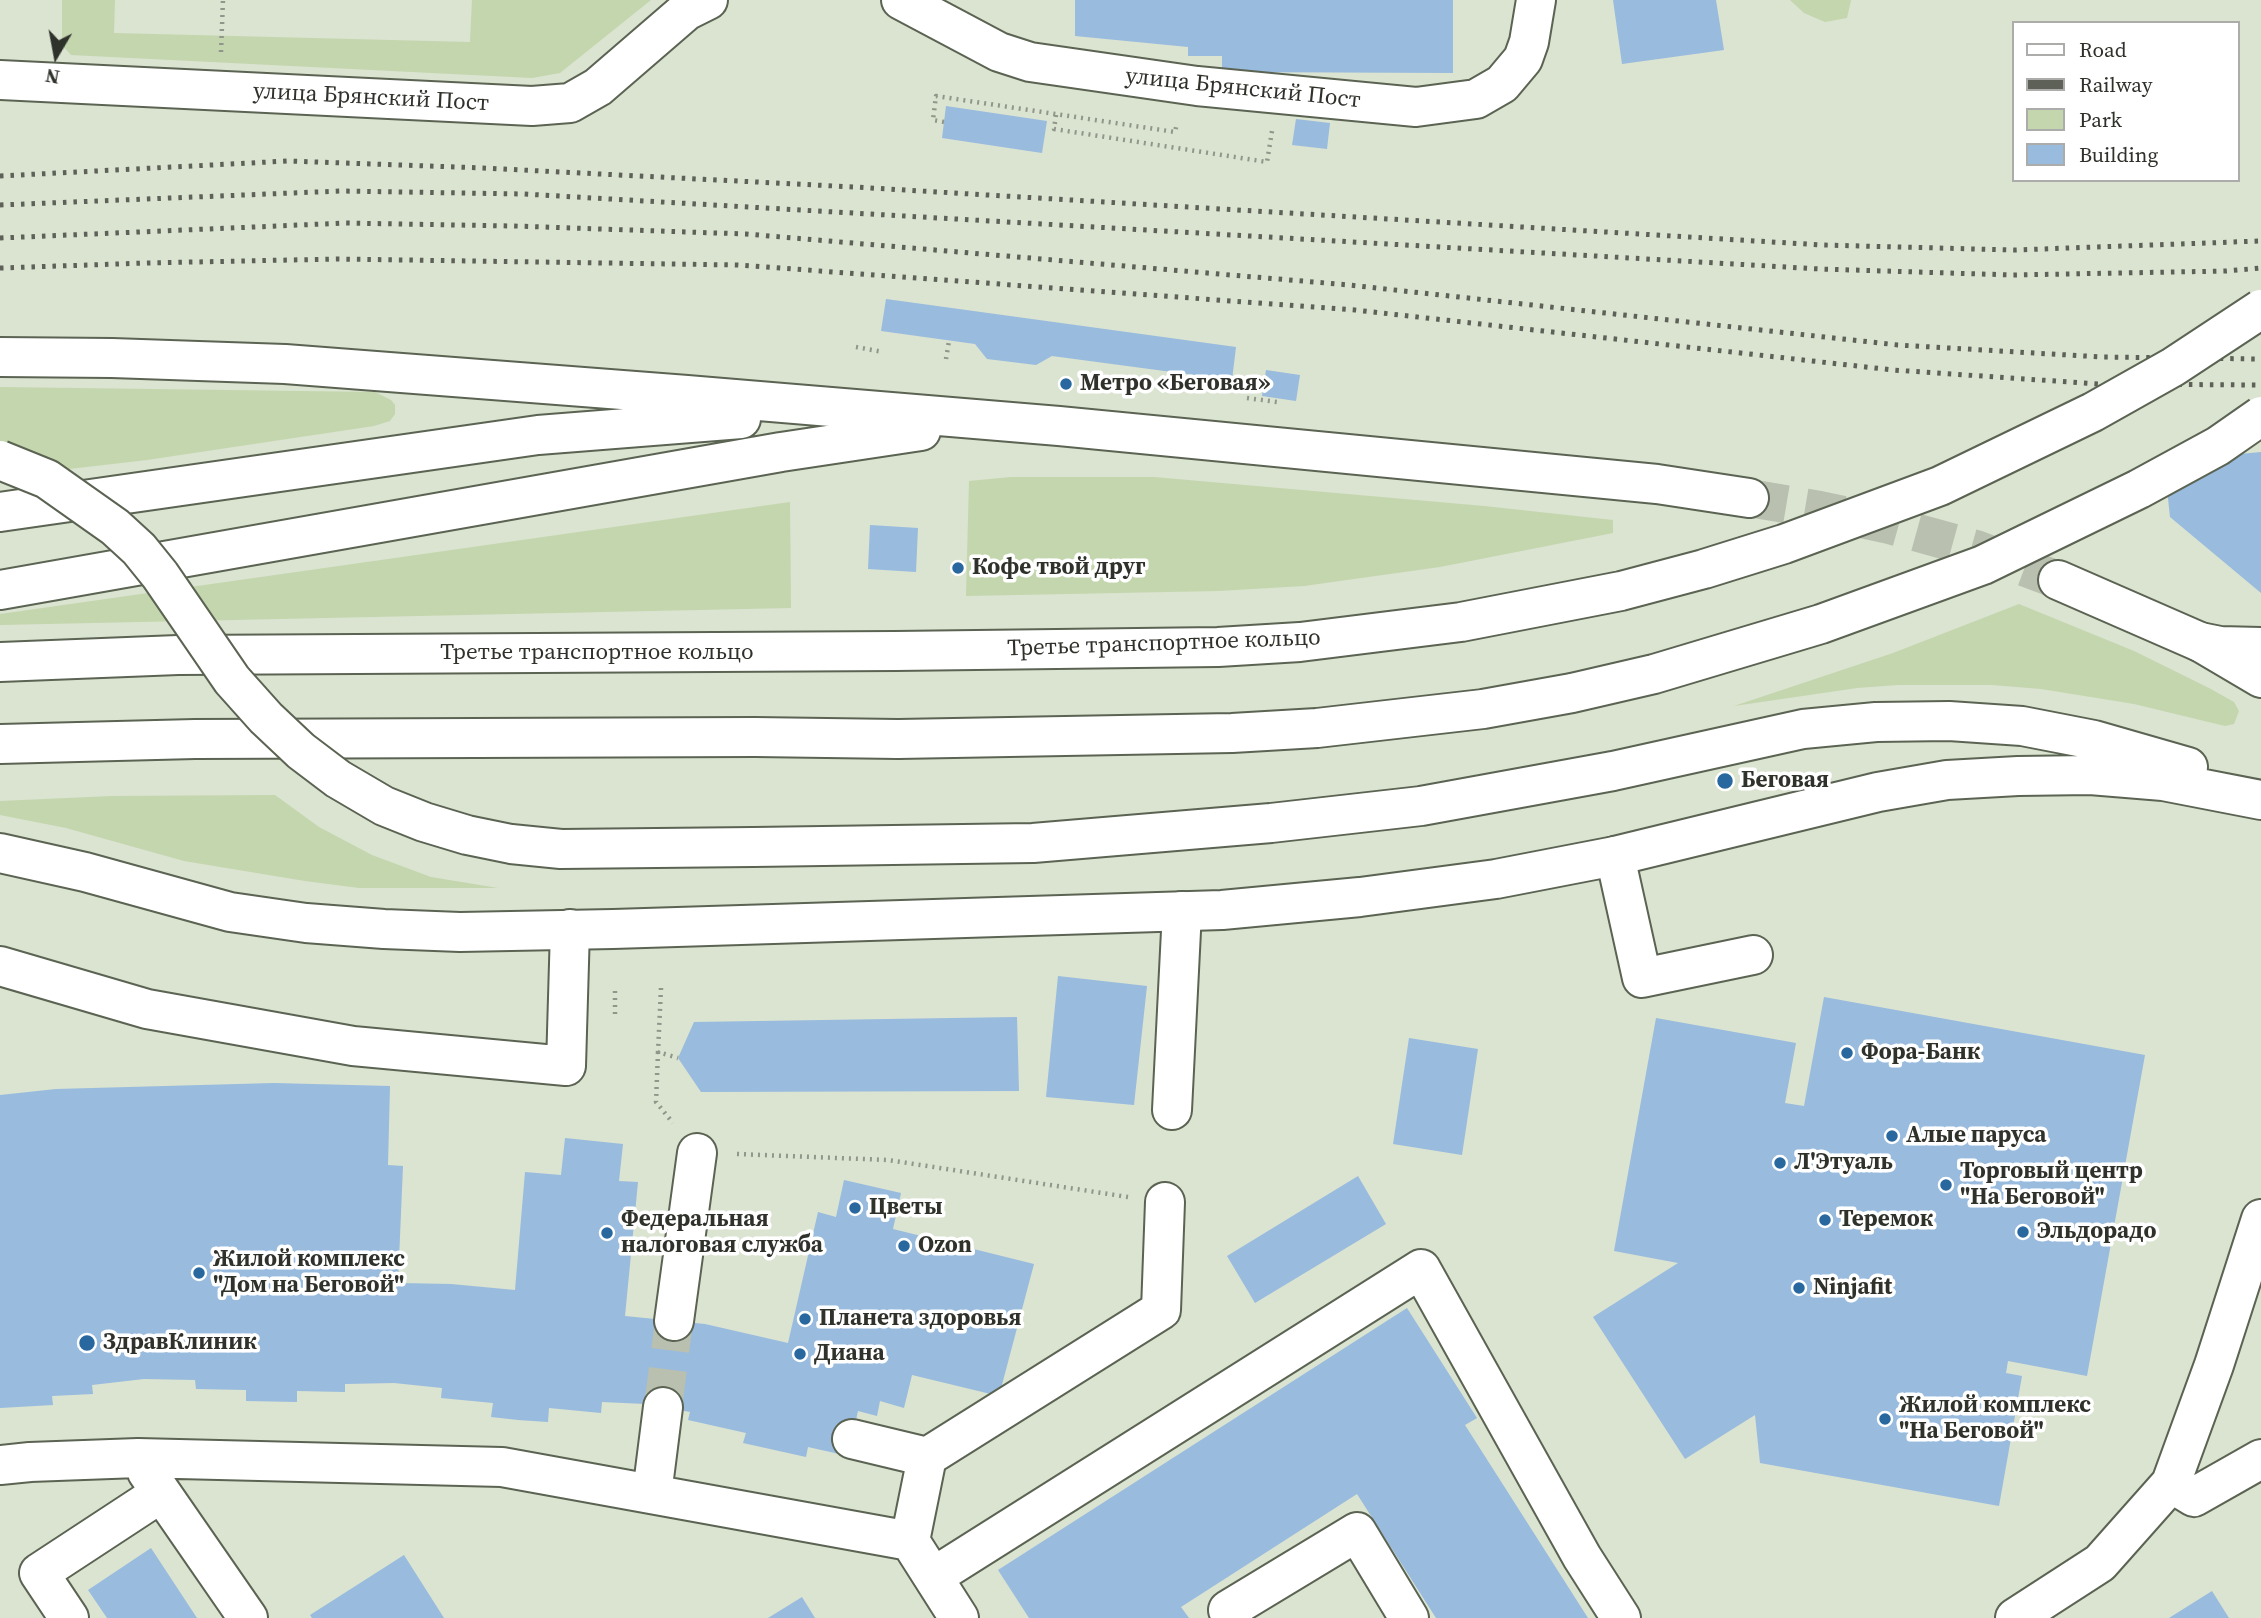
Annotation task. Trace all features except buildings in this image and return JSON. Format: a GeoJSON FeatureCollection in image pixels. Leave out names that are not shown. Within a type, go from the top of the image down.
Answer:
{"type":"FeatureCollection","features":[{"type":"Feature","properties":{"kind":"main road","name":"улица Брянский Пост"},"geometry":{"type":"LineString","coordinates":[[0,80],[532,106],[570,103],[598,87],[686,11],[708,0]]}},
{"type":"Feature","properties":{"kind":"main road","name":"улица Брянский Пост"},"geometry":{"type":"LineString","coordinates":[[901,0],[999,51],[1030,62],[1197,86],[1416,107],[1476,99],[1502,84],[1523,59],[1529,42],[1536,0]]}},
{"type":"Feature","properties":{"kind":"main road","name":"Третье транспортное кольцо"},"geometry":{"type":"LineString","coordinates":[[0,662],[191,655],[1218,647],[1300,642],[1461,622],[1621,591],[1704,569],[1784,544],[1940,486],[2093,412],[2173,367],[2261,309]]}},
{"type":"Feature","properties":{"kind":"main road"},"geometry":{"type":"LineString","coordinates":[[0,357],[298,365],[932,415],[1657,484],[1748,498]]}},
{"type":"Feature","properties":{"kind":"main road"},"geometry":{"type":"LineString","coordinates":[[0,512],[538,435],[785,416],[932,415]]}},
{"type":"Feature","properties":{"kind":"main road"},"geometry":{"type":"LineString","coordinates":[[0,744],[207,739],[898,739],[1232,733],[1317,728],[1483,709],[1572,693],[1654,674],[1821,624],[1983,565],[2218,446],[2261,416]]}},
{"type":"Feature","properties":{"kind":"main road"},"geometry":{"type":"LineString","coordinates":[[0,590],[858,438],[938,429],[1059,426]]}},
{"type":"Feature","properties":{"kind":"main road"},"geometry":{"type":"LineString","coordinates":[[0,460],[47,478],[115,527],[160,575],[232,680],[266,718],[301,751],[338,779],[384,806],[424,822],[511,844],[561,849],[1033,843],[1271,824],[1421,806],[1613,771],[1803,729],[1876,722],[1949,721],[2022,726],[2094,740],[2165,760],[2261,793]]}},
{"type":"Feature","properties":{"kind":"main road"},"geometry":{"type":"LineString","coordinates":[[2058,580],[2200,642],[2261,678]]}},
{"type":"Feature","properties":{"kind":"main road"},"geometry":{"type":"LineString","coordinates":[[2200,642],[2220,646],[2261,647]]}},
{"type":"Feature","properties":{"kind":"main road"},"geometry":{"type":"LineString","coordinates":[[0,853],[85,872],[230,912],[306,923],[460,932],[1222,910],[1360,897],[1496,879],[1615,856],[1878,792],[1947,780],[2090,775],[2163,781],[2261,800]]}},
{"type":"Feature","properties":{"kind":"main road"},"geometry":{"type":"LineString","coordinates":[[1615,856],[1642,978],[1753,955]]}},
{"type":"Feature","properties":{"kind":"main road"},"geometry":{"type":"LineString","coordinates":[[1172,1110],[1182,911]]}},
{"type":"Feature","properties":{"kind":"main road"},"geometry":{"type":"LineString","coordinates":[[0,966],[147,1009],[353,1046],[566,1066],[570,929]]}},
{"type":"Feature","properties":{"kind":"main road"},"geometry":{"type":"LineString","coordinates":[[674,1321],[697,1153]]}},
{"type":"Feature","properties":{"kind":"main road"},"geometry":{"type":"LineString","coordinates":[[852,1439],[926,1457],[1161,1310],[1165,1202]]}},
{"type":"Feature","properties":{"kind":"main road"},"geometry":{"type":"LineString","coordinates":[[2015,1618],[2100,1563],[2171,1483],[2261,1219]]}},
{"type":"Feature","properties":{"kind":"main road"},"geometry":{"type":"LineString","coordinates":[[933,1577],[1421,1269],[1575,1545],[1621,1618]]}},
{"type":"Feature","properties":{"kind":"main road"},"geometry":{"type":"LineString","coordinates":[[652,1494],[663,1407]]}},
{"type":"Feature","properties":{"kind":"main road"},"geometry":{"type":"LineString","coordinates":[[926,1457],[910,1541],[959,1618]]}},
{"type":"Feature","properties":{"kind":"main road"},"geometry":{"type":"LineString","coordinates":[[0,1465],[138,1458],[502,1467],[910,1541]]}},
{"type":"Feature","properties":{"kind":"main road"},"geometry":{"type":"LineString","coordinates":[[138,1458],[248,1618]]}},
{"type":"Feature","properties":{"kind":"main road"},"geometry":{"type":"LineString","coordinates":[[2171,1483],[2194,1497],[2261,1459]]}},
{"type":"Feature","properties":{"kind":"main road"},"geometry":{"type":"LineString","coordinates":[[69,1618],[39,1573],[161,1493]]}},
{"type":"Feature","properties":{"kind":"main road"},"geometry":{"type":"LineString","coordinates":[[1233,1618],[1228,1610],[1357,1532],[1409,1618]]}},
{"type":"Feature","properties":{"kind":"path"},"geometry":{"type":"LineString","coordinates":[[222,34],[223,0]]}},
{"type":"Feature","properties":{"kind":"path"},"geometry":{"type":"LineString","coordinates":[[944,122],[933,120],[936,96],[1161,131]]}},
{"type":"Feature","properties":{"kind":"path"},"geometry":{"type":"LineString","coordinates":[[1056,115],[1054,130],[1267,162],[1273,126]]}},
{"type":"Feature","properties":{"kind":"path"},"geometry":{"type":"LineString","coordinates":[[946,359],[949,341]]}},
{"type":"Feature","properties":{"kind":"path"},"geometry":{"type":"LineString","coordinates":[[856,347],[883,352]]}},
{"type":"Feature","properties":{"kind":"path"},"geometry":{"type":"LineString","coordinates":[[1247,398],[1277,402]]}},
{"type":"Feature","properties":{"kind":"path"},"geometry":{"type":"LineString","coordinates":[[615,988],[615,1014]]}},
{"type":"Feature","properties":{"kind":"path"},"geometry":{"type":"LineString","coordinates":[[661,988],[656,1102],[697,1153],[888,1160],[1165,1202]]}},
{"type":"Feature","properties":{"kind":"path"},"geometry":{"type":"LineString","coordinates":[[658,1052],[678,1058]]}},
{"type":"Feature","properties":{"kind":"green space"},"geometry":{"type":"Polygon","coordinates":[[[62,0],[115,0],[114,33],[470,42],[472,0],[651,0],[560,73],[532,78],[71,55],[62,45],[62,0]]]}},
{"type":"Feature","properties":{"kind":"green space"},"geometry":{"type":"Polygon","coordinates":[[[1790,0],[1851,0],[1847,18],[1825,22],[1804,13],[1790,0]]]}},
{"type":"Feature","properties":{"kind":"green space"},"geometry":{"type":"Polygon","coordinates":[[[0,387],[375,392],[391,400],[395,405],[395,414],[390,421],[374,426],[147,460],[0,477],[0,387]]]}},
{"type":"Feature","properties":{"kind":"green space"},"geometry":{"type":"Polygon","coordinates":[[[1011,477],[1154,477],[1484,506],[1613,520],[1613,533],[1440,567],[1304,586],[1218,591],[966,596],[969,481],[1011,477]]]}},
{"type":"Feature","properties":{"kind":"green space"},"geometry":{"type":"Polygon","coordinates":[[[790,502],[791,608],[0,625],[0,614],[790,502]]]}},
{"type":"Feature","properties":{"kind":"green space"},"geometry":{"type":"Polygon","coordinates":[[[2019,604],[2134,651],[2209,688],[2234,702],[2239,711],[2234,724],[2225,726],[2134,704],[2041,689],[1992,685],[1857,688],[1734,706],[1893,653],[2019,604]]]}},
{"type":"Feature","properties":{"kind":"green space"},"geometry":{"type":"Polygon","coordinates":[[[275,795],[319,827],[372,855],[431,877],[498,888],[359,888],[305,881],[184,861],[66,828],[0,815],[0,801],[112,796],[275,795]]]}},
{"type":"Feature","properties":{"kind":"tunnel"},"geometry":{"type":"LineString","coordinates":[[1749,498],[1889,525],[1976,549],[2058,580]]}},
{"type":"Feature","properties":{"kind":"tunnel"},"geometry":{"type":"LineString","coordinates":[[663,1407],[674,1321]]}},
{"type":"Feature","properties":{"kind":"railway"},"geometry":{"type":"LineString","coordinates":[[0,176],[288,161],[854,187],[1823,245],[2014,250],[2261,241]]}},
{"type":"Feature","properties":{"kind":"railway"},"geometry":{"type":"LineString","coordinates":[[0,205],[341,191],[524,194],[1820,269],[2013,275],[2261,268]]}},
{"type":"Feature","properties":{"kind":"railway"},"geometry":{"type":"LineString","coordinates":[[0,238],[346,223],[746,234],[1349,285],[1898,345],[2102,357],[2261,359]]}},
{"type":"Feature","properties":{"kind":"railway"},"geometry":{"type":"LineString","coordinates":[[0,268],[338,259],[738,265],[1355,310],[1893,370],[2099,384],[2261,385]]}},
{"type":"Feature","properties":{"kind":"place","name":"Метро «Беговая»"},"geometry":{"type":"Point","coordinates":[1066,384]}},
{"type":"Feature","properties":{"kind":"place","name":"Кофе твой друг"},"geometry":{"type":"Point","coordinates":[958,568]}},
{"type":"Feature","properties":{"kind":"place","name":"Беговая"},"geometry":{"type":"Point","coordinates":[1725,781]}},
{"type":"Feature","properties":{"kind":"place","name":"Фора-Банк"},"geometry":{"type":"Point","coordinates":[1847,1053]}},
{"type":"Feature","properties":{"kind":"place","name":"Алые паруса"},"geometry":{"type":"Point","coordinates":[1892,1136]}},
{"type":"Feature","properties":{"kind":"place","name":"Л'Этуаль"},"geometry":{"type":"Point","coordinates":[1780,1163]}},
{"type":"Feature","properties":{"kind":"place","name":"Торговый центр \"На Беговой\""},"geometry":{"type":"Point","coordinates":[1946,1185]}},
{"type":"Feature","properties":{"kind":"place","name":"Цветы"},"geometry":{"type":"Point","coordinates":[855,1208]}},
{"type":"Feature","properties":{"kind":"place","name":"Теремок"},"geometry":{"type":"Point","coordinates":[1825,1220]}},
{"type":"Feature","properties":{"kind":"place","name":"Эльдорадо"},"geometry":{"type":"Point","coordinates":[2023,1232]}},
{"type":"Feature","properties":{"kind":"place","name":"Федеральная налоговая служба"},"geometry":{"type":"Point","coordinates":[607,1233]}},
{"type":"Feature","properties":{"kind":"place","name":"Ozon"},"geometry":{"type":"Point","coordinates":[904,1246]}},
{"type":"Feature","properties":{"kind":"place","name":"Жилой комплекс \"Дом на Беговой\""},"geometry":{"type":"Point","coordinates":[199,1273]}},
{"type":"Feature","properties":{"kind":"place","name":"Ninjafit"},"geometry":{"type":"Point","coordinates":[1799,1288]}},
{"type":"Feature","properties":{"kind":"place","name":"Планета здоровья"},"geometry":{"type":"Point","coordinates":[805,1319]}},
{"type":"Feature","properties":{"kind":"place","name":"ЗдравКлиник"},"geometry":{"type":"Point","coordinates":[87,1343]}},
{"type":"Feature","properties":{"kind":"place","name":"Диана"},"geometry":{"type":"Point","coordinates":[800,1354]}},
{"type":"Feature","properties":{"kind":"place","name":"Жилой комплекс \"На Беговой\""},"geometry":{"type":"Point","coordinates":[1885,1419]}}]}
